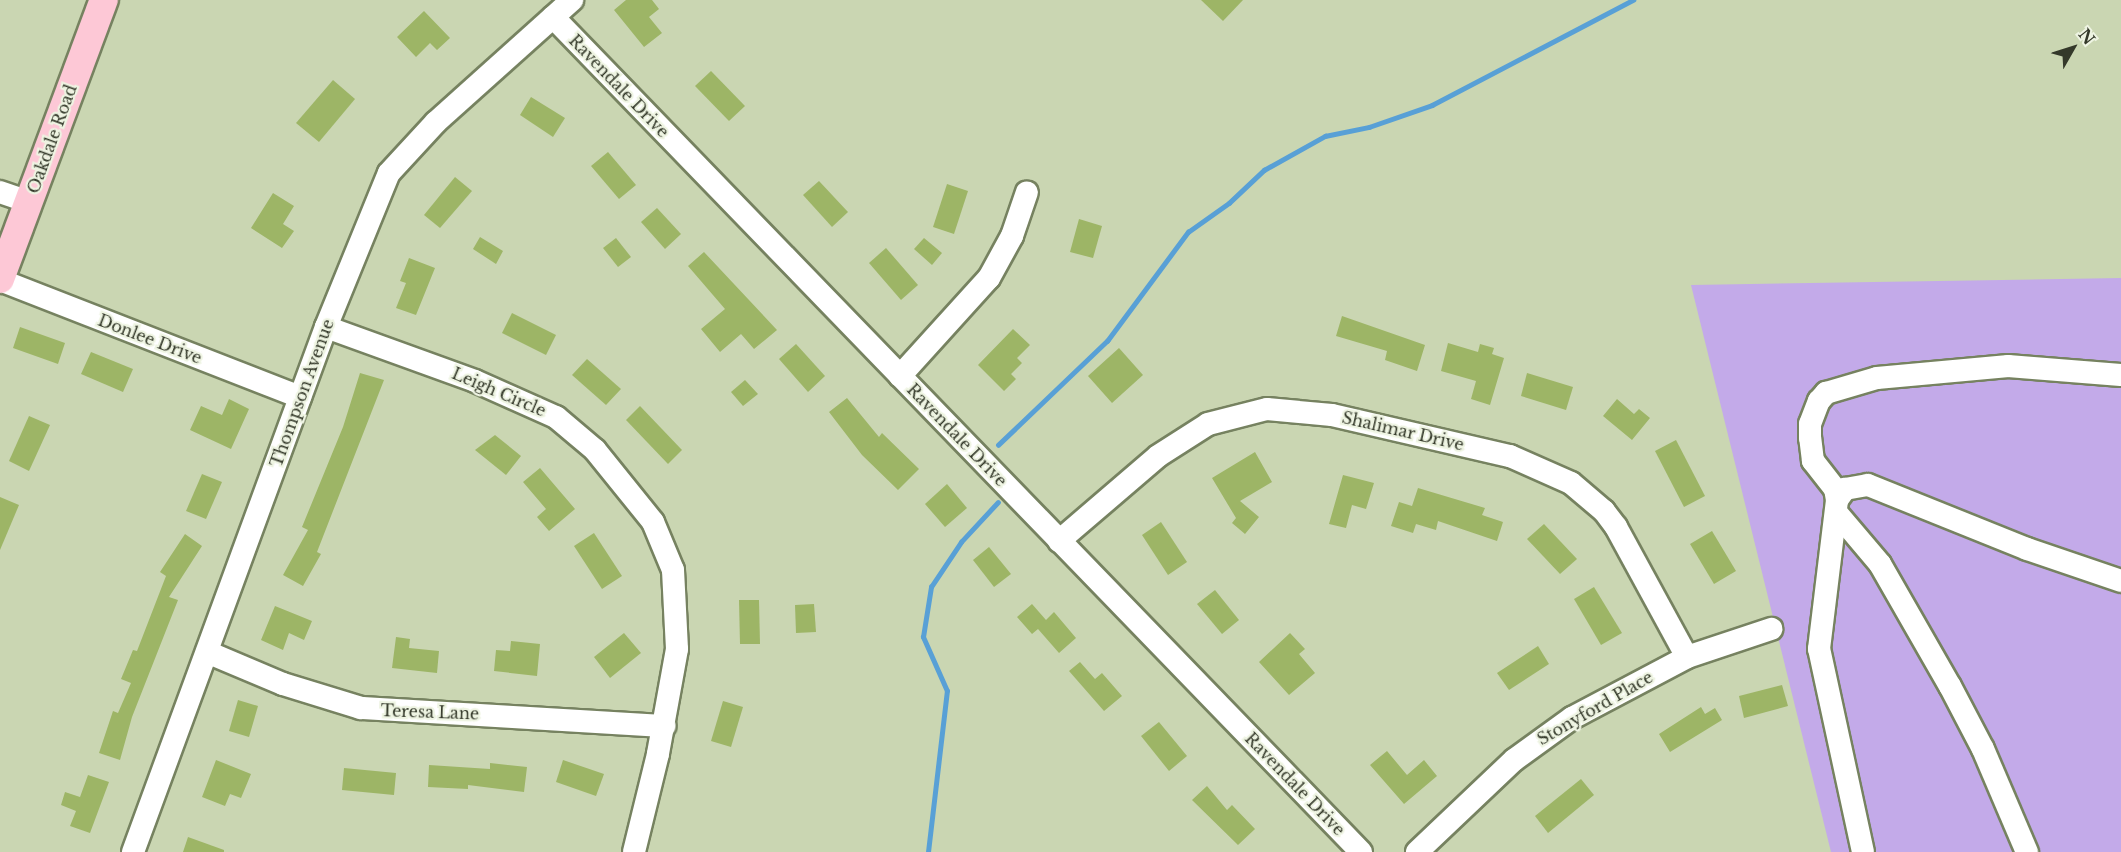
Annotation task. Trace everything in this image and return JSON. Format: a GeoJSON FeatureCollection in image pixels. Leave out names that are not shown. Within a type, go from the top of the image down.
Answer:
{"type":"FeatureCollection","features":[{"type":"Feature","properties":{"kind":"main road","name":"Oakdale Road"},"geometry":{"type":"LineString","coordinates":[[0,280],[104,0]]}},
{"type":"Feature","properties":{"kind":"street","name":"Thompson Avenue"},"geometry":{"type":"LineString","coordinates":[[133,852],[369,216],[401,156],[572,0]]}},
{"type":"Feature","properties":{"kind":"street","name":"Ravendale Drive"},"geometry":{"type":"LineString","coordinates":[[554,17],[1361,852]]}},
{"type":"Feature","properties":{"kind":"street"},"geometry":{"type":"LineString","coordinates":[[0,192],[29,202]]}},
{"type":"Feature","properties":{"kind":"street"},"geometry":{"type":"LineString","coordinates":[[900,376],[989,278],[1012,236],[1027,192]]}},
{"type":"Feature","properties":{"kind":"street","name":"Donlee Drive"},"geometry":{"type":"LineString","coordinates":[[0,280],[300,397]]}},
{"type":"Feature","properties":{"kind":"street","name":"Leigh Circle"},"geometry":{"type":"LineString","coordinates":[[326,327],[533,404],[575,431],[627,485],[653,522],[673,570],[677,649],[664,726],[634,852]]}},
{"type":"Feature","properties":{"kind":"street"},"geometry":{"type":"LineString","coordinates":[[1863,852],[1819,649],[1837,506],[1835,489],[1813,461],[1810,424],[1826,393],[1877,378],[1998,367],[2040,366],[2121,375]]}},
{"type":"Feature","properties":{"kind":"street","name":"Shalimar Drive"},"geometry":{"type":"LineString","coordinates":[[1059,541],[1158,456],[1208,424],[1267,409],[1332,415],[1510,456],[1571,483],[1604,511],[1616,527],[1687,657]]}},
{"type":"Feature","properties":{"kind":"street"},"geometry":{"type":"LineString","coordinates":[[1837,506],[1845,489],[1868,484],[2027,549],[2121,581]]}},
{"type":"Feature","properties":{"kind":"street"},"geometry":{"type":"LineString","coordinates":[[1837,506],[1880,564],[1950,687],[1983,748],[2027,852]]}},
{"type":"Feature","properties":{"kind":"street","name":"Stonyford Place"},"geometry":{"type":"LineString","coordinates":[[1417,852],[1536,742],[1572,718],[1687,657],[1771,629]]}},
{"type":"Feature","properties":{"kind":"street","name":"Teresa Lane"},"geometry":{"type":"LineString","coordinates":[[207,652],[283,684],[361,708],[664,726]]}},
{"type":"Feature","properties":{"kind":"shaded area"},"geometry":{"type":"Polygon","coordinates":[[[2121,278],[2121,852],[1831,852],[1691,285],[2121,278]]]}},
{"type":"Feature","properties":{"kind":"building"},"geometry":{"type":"Polygon","coordinates":[[[626,0],[652,0],[659,9],[649,17],[662,33],[644,47],[614,10],[626,0]]]}},
{"type":"Feature","properties":{"kind":"building"},"geometry":{"type":"Polygon","coordinates":[[[1201,0],[1243,0],[1223,21],[1201,0]]]}},
{"type":"Feature","properties":{"kind":"building"},"geometry":{"type":"Polygon","coordinates":[[[424,11],[450,38],[437,50],[430,43],[416,57],[397,37],[424,11]]]}},
{"type":"Feature","properties":{"kind":"building"},"geometry":{"type":"Polygon","coordinates":[[[711,71],[745,106],[729,121],[695,86],[711,71]]]}},
{"type":"Feature","properties":{"kind":"building"},"geometry":{"type":"Polygon","coordinates":[[[333,80],[355,99],[319,142],[296,123],[333,80]]]}},
{"type":"Feature","properties":{"kind":"building"},"geometry":{"type":"Polygon","coordinates":[[[531,97],[565,118],[553,137],[520,115],[531,97]]]}},
{"type":"Feature","properties":{"kind":"building"},"geometry":{"type":"Polygon","coordinates":[[[608,152],[636,185],[619,199],[591,166],[608,152]]]}},
{"type":"Feature","properties":{"kind":"building"},"geometry":{"type":"Polygon","coordinates":[[[455,177],[472,191],[440,228],[424,215],[455,177]]]}},
{"type":"Feature","properties":{"kind":"building"},"geometry":{"type":"Polygon","coordinates":[[[819,181],[848,212],[832,227],[803,195],[819,181]]]}},
{"type":"Feature","properties":{"kind":"building"},"geometry":{"type":"Polygon","coordinates":[[[947,184],[968,191],[954,234],[933,227],[947,184]]]}},
{"type":"Feature","properties":{"kind":"building"},"geometry":{"type":"Polygon","coordinates":[[[273,193],[294,206],[283,224],[294,231],[282,248],[251,228],[273,193]]]}},
{"type":"Feature","properties":{"kind":"building"},"geometry":{"type":"Polygon","coordinates":[[[657,208],[681,234],[665,249],[641,222],[657,208]]]}},
{"type":"Feature","properties":{"kind":"building"},"geometry":{"type":"Polygon","coordinates":[[[1079,219],[1102,226],[1093,258],[1070,252],[1079,219]]]}},
{"type":"Feature","properties":{"kind":"building"},"geometry":{"type":"Polygon","coordinates":[[[480,237],[503,251],[496,264],[473,249],[480,237]]]}},
{"type":"Feature","properties":{"kind":"building"},"geometry":{"type":"Polygon","coordinates":[[[616,238],[631,257],[618,267],[603,248],[616,238]]]}},
{"type":"Feature","properties":{"kind":"building"},"geometry":{"type":"Polygon","coordinates":[[[924,238],[942,253],[932,265],[914,249],[924,238]]]}},
{"type":"Feature","properties":{"kind":"building"},"geometry":{"type":"Polygon","coordinates":[[[886,248],[918,285],[901,300],[869,263],[886,248]]]}},
{"type":"Feature","properties":{"kind":"building"},"geometry":{"type":"Polygon","coordinates":[[[704,252],[777,330],[754,349],[741,334],[720,352],[701,329],[725,309],[688,266],[704,252]]]}},
{"type":"Feature","properties":{"kind":"building"},"geometry":{"type":"Polygon","coordinates":[[[409,258],[435,268],[416,315],[396,308],[406,283],[400,281],[409,258]]]}},
{"type":"Feature","properties":{"kind":"building"},"geometry":{"type":"Polygon","coordinates":[[[512,313],[556,335],[546,355],[502,333],[512,313]]]}},
{"type":"Feature","properties":{"kind":"building"},"geometry":{"type":"Polygon","coordinates":[[[1342,316],[1425,345],[1417,371],[1385,360],[1387,351],[1336,336],[1342,316]]]}},
{"type":"Feature","properties":{"kind":"building"},"geometry":{"type":"Polygon","coordinates":[[[20,327],[65,343],[58,364],[13,348],[20,327]]]}},
{"type":"Feature","properties":{"kind":"building"},"geometry":{"type":"Polygon","coordinates":[[[1013,329],[1030,345],[1017,358],[1022,363],[1011,374],[1016,379],[1004,391],[978,365],[1013,329]]]}},
{"type":"Feature","properties":{"kind":"building"},"geometry":{"type":"Polygon","coordinates":[[[1448,343],[1478,352],[1480,344],[1494,348],[1492,354],[1504,358],[1490,405],[1471,399],[1476,381],[1441,371],[1448,343]]]}},
{"type":"Feature","properties":{"kind":"building"},"geometry":{"type":"Polygon","coordinates":[[[796,344],[825,376],[808,392],[779,359],[796,344]]]}},
{"type":"Feature","properties":{"kind":"building"},"geometry":{"type":"Polygon","coordinates":[[[1119,348],[1143,375],[1112,403],[1088,376],[1119,348]]]}},
{"type":"Feature","properties":{"kind":"building"},"geometry":{"type":"Polygon","coordinates":[[[91,352],[133,369],[123,392],[81,374],[91,352]]]}},
{"type":"Feature","properties":{"kind":"building"},"geometry":{"type":"Polygon","coordinates":[[[587,359],[621,389],[606,405],[572,375],[587,359]]]}},
{"type":"Feature","properties":{"kind":"building"},"geometry":{"type":"Polygon","coordinates":[[[360,373],[384,380],[317,552],[321,554],[303,586],[283,575],[308,530],[302,527],[343,427],[360,373]]]}},
{"type":"Feature","properties":{"kind":"building"},"geometry":{"type":"Polygon","coordinates":[[[1527,373],[1573,387],[1566,410],[1521,396],[1527,373]]]}},
{"type":"Feature","properties":{"kind":"building"},"geometry":{"type":"Polygon","coordinates":[[[745,380],[758,394],[743,406],[731,392],[745,380]]]}},
{"type":"Feature","properties":{"kind":"building"},"geometry":{"type":"Polygon","coordinates":[[[847,398],[879,437],[882,433],[919,469],[898,490],[862,455],[829,412],[847,398]]]}},
{"type":"Feature","properties":{"kind":"building"},"geometry":{"type":"Polygon","coordinates":[[[229,399],[249,409],[231,449],[190,430],[201,406],[222,415],[229,399]]]}},
{"type":"Feature","properties":{"kind":"building"},"geometry":{"type":"Polygon","coordinates":[[[1617,399],[1634,414],[1639,409],[1650,418],[1632,440],[1603,416],[1617,399]]]}},
{"type":"Feature","properties":{"kind":"building"},"geometry":{"type":"Polygon","coordinates":[[[640,406],[682,450],[668,464],[626,420],[640,406]]]}},
{"type":"Feature","properties":{"kind":"building"},"geometry":{"type":"Polygon","coordinates":[[[29,416],[50,425],[29,471],[9,461],[29,416]]]}},
{"type":"Feature","properties":{"kind":"building"},"geometry":{"type":"Polygon","coordinates":[[[495,435],[521,456],[506,475],[475,450],[495,435]]]}},
{"type":"Feature","properties":{"kind":"building"},"geometry":{"type":"Polygon","coordinates":[[[1676,440],[1705,496],[1684,507],[1655,451],[1676,440]]]}},
{"type":"Feature","properties":{"kind":"building"},"geometry":{"type":"Polygon","coordinates":[[[1255,452],[1272,482],[1240,501],[1259,517],[1245,534],[1232,523],[1236,518],[1212,478],[1255,452]]]}},
{"type":"Feature","properties":{"kind":"building"},"geometry":{"type":"Polygon","coordinates":[[[540,468],[575,509],[549,531],[537,517],[546,509],[523,482],[540,468]]]}},
{"type":"Feature","properties":{"kind":"building"},"geometry":{"type":"Polygon","coordinates":[[[202,474],[222,482],[206,519],[186,511],[202,474]]]}},
{"type":"Feature","properties":{"kind":"building"},"geometry":{"type":"Polygon","coordinates":[[[1343,475],[1374,483],[1366,509],[1352,505],[1346,528],[1329,524],[1343,475]]]}},
{"type":"Feature","properties":{"kind":"building"},"geometry":{"type":"Polygon","coordinates":[[[947,484],[967,508],[945,527],[925,504],[947,484]]]}},
{"type":"Feature","properties":{"kind":"building"},"geometry":{"type":"Polygon","coordinates":[[[1418,488],[1485,508],[1482,515],[1503,522],[1497,541],[1438,521],[1436,530],[1416,524],[1413,533],[1391,526],[1399,502],[1412,506],[1418,488]]]}},
{"type":"Feature","properties":{"kind":"building"},"geometry":{"type":"Polygon","coordinates":[[[0,497],[19,505],[0,550],[0,497]]]}},
{"type":"Feature","properties":{"kind":"building"},"geometry":{"type":"Polygon","coordinates":[[[1161,522],[1187,562],[1168,575],[1142,535],[1161,522]]]}},
{"type":"Feature","properties":{"kind":"building"},"geometry":{"type":"Polygon","coordinates":[[[1544,524],[1577,559],[1560,574],[1527,539],[1544,524]]]}},
{"type":"Feature","properties":{"kind":"building"},"geometry":{"type":"Polygon","coordinates":[[[1712,531],[1736,571],[1714,584],[1690,544],[1712,531]]]}},
{"type":"Feature","properties":{"kind":"building"},"geometry":{"type":"Polygon","coordinates":[[[594,533],[622,576],[602,589],[574,546],[594,533]]]}},
{"type":"Feature","properties":{"kind":"building"},"geometry":{"type":"Polygon","coordinates":[[[185,534],[202,546],[169,597],[178,600],[132,717],[120,760],[99,753],[113,711],[118,713],[131,683],[121,679],[133,650],[137,651],[166,576],[160,572],[185,534]]]}},
{"type":"Feature","properties":{"kind":"building"},"geometry":{"type":"Polygon","coordinates":[[[989,547],[1011,574],[994,587],[973,560],[989,547]]]}},
{"type":"Feature","properties":{"kind":"building"},"geometry":{"type":"Polygon","coordinates":[[[1594,587],[1622,633],[1601,645],[1574,599],[1594,587]]]}},
{"type":"Feature","properties":{"kind":"building"},"geometry":{"type":"Polygon","coordinates":[[[1215,590],[1239,620],[1222,634],[1197,604],[1215,590]]]}},
{"type":"Feature","properties":{"kind":"building"},"geometry":{"type":"Polygon","coordinates":[[[739,600],[759,600],[760,644],[740,644],[739,600]]]}},
{"type":"Feature","properties":{"kind":"building"},"geometry":{"type":"Polygon","coordinates":[[[814,604],[816,632],[796,633],[795,605],[814,604]]]}},
{"type":"Feature","properties":{"kind":"building"},"geometry":{"type":"Polygon","coordinates":[[[1032,604],[1046,620],[1054,612],[1076,638],[1059,653],[1038,629],[1032,634],[1017,617],[1032,604]]]}},
{"type":"Feature","properties":{"kind":"building"},"geometry":{"type":"Polygon","coordinates":[[[275,606],[312,621],[304,640],[289,633],[283,650],[261,640],[275,606]]]}},
{"type":"Feature","properties":{"kind":"building"},"geometry":{"type":"Polygon","coordinates":[[[624,633],[641,653],[610,678],[594,657],[624,633]]]}},
{"type":"Feature","properties":{"kind":"building"},"geometry":{"type":"Polygon","coordinates":[[[1290,633],[1305,649],[1299,654],[1315,673],[1289,695],[1259,662],[1290,633]]]}},
{"type":"Feature","properties":{"kind":"building"},"geometry":{"type":"Polygon","coordinates":[[[396,637],[410,639],[409,648],[439,651],[437,673],[392,668],[396,637]]]}},
{"type":"Feature","properties":{"kind":"building"},"geometry":{"type":"Polygon","coordinates":[[[511,641],[540,644],[537,676],[494,671],[496,650],[510,651],[511,641]]]}},
{"type":"Feature","properties":{"kind":"building"},"geometry":{"type":"Polygon","coordinates":[[[1538,646],[1549,664],[1509,690],[1497,673],[1538,646]]]}},
{"type":"Feature","properties":{"kind":"building"},"geometry":{"type":"Polygon","coordinates":[[[1080,662],[1095,679],[1102,673],[1122,696],[1104,711],[1069,671],[1080,662]]]}},
{"type":"Feature","properties":{"kind":"building"},"geometry":{"type":"Polygon","coordinates":[[[1782,685],[1788,706],[1744,718],[1739,696],[1782,685]]]}},
{"type":"Feature","properties":{"kind":"building"},"geometry":{"type":"Polygon","coordinates":[[[238,700],[258,706],[249,737],[229,731],[238,700]]]}},
{"type":"Feature","properties":{"kind":"building"},"geometry":{"type":"Polygon","coordinates":[[[723,701],[743,707],[731,747],[711,741],[723,701]]]}},
{"type":"Feature","properties":{"kind":"building"},"geometry":{"type":"Polygon","coordinates":[[[1701,707],[1705,714],[1715,708],[1722,720],[1670,752],[1659,734],[1701,707]]]}},
{"type":"Feature","properties":{"kind":"building"},"geometry":{"type":"Polygon","coordinates":[[[1159,722],[1187,756],[1169,771],[1141,736],[1159,722]]]}},
{"type":"Feature","properties":{"kind":"building"},"geometry":{"type":"Polygon","coordinates":[[[1387,751],[1407,775],[1424,760],[1437,776],[1404,804],[1370,765],[1387,751]]]}},
{"type":"Feature","properties":{"kind":"building"},"geometry":{"type":"Polygon","coordinates":[[[216,760],[251,774],[241,798],[230,794],[225,806],[202,797],[216,760]]]}},
{"type":"Feature","properties":{"kind":"building"},"geometry":{"type":"Polygon","coordinates":[[[563,760],[604,774],[596,796],[556,782],[563,760]]]}},
{"type":"Feature","properties":{"kind":"building"},"geometry":{"type":"Polygon","coordinates":[[[490,763],[527,767],[524,792],[468,785],[468,789],[428,787],[429,765],[490,769],[490,763]]]}},
{"type":"Feature","properties":{"kind":"building"},"geometry":{"type":"Polygon","coordinates":[[[344,768],[396,773],[394,795],[342,790],[344,768]]]}},
{"type":"Feature","properties":{"kind":"building"},"geometry":{"type":"Polygon","coordinates":[[[88,775],[109,782],[90,833],[70,826],[76,811],[61,805],[65,792],[80,797],[88,775]]]}},
{"type":"Feature","properties":{"kind":"building"},"geometry":{"type":"Polygon","coordinates":[[[1581,779],[1594,795],[1548,833],[1535,816],[1581,779]]]}},
{"type":"Feature","properties":{"kind":"building"},"geometry":{"type":"Polygon","coordinates":[[[1207,786],[1227,810],[1232,805],[1255,829],[1238,845],[1192,800],[1207,786]]]}},
{"type":"Feature","properties":{"kind":"building"},"geometry":{"type":"Polygon","coordinates":[[[188,837],[224,850],[224,852],[183,852],[188,837]]]}},
{"type":"Feature","properties":{"kind":"waterway"},"geometry":{"type":"LineString","coordinates":[[998,445],[1107,341],[1188,232],[1229,203],[1264,170],[1325,136],[1369,127],[1432,105],[1633,0]]}},
{"type":"Feature","properties":{"kind":"waterway"},"geometry":{"type":"LineString","coordinates":[[928,852],[947,691],[923,637],[931,587],[961,542],[998,502]]}}]}
